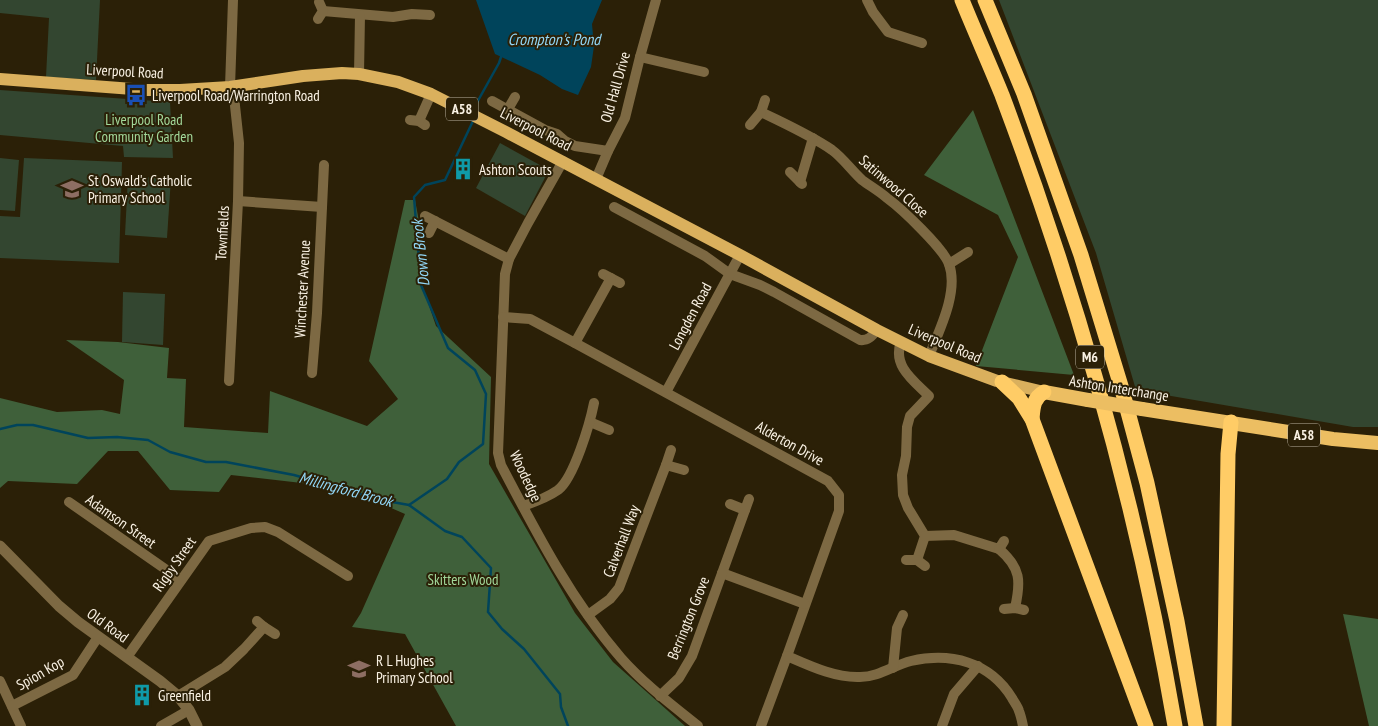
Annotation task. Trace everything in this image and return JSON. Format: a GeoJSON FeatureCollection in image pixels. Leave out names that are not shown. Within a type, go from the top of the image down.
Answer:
{"type":"FeatureCollection","features":[{"type":"Feature","properties":{"kind":"highway","name":"M6"},"geometry":{"type":"LineString","coordinates":[[962,0],[1008,113],[1058,253],[1095,372],[1127,494],[1149,590],[1175,726]]}},
{"type":"Feature","properties":{"kind":"highway","name":"M6"},"geometry":{"type":"LineString","coordinates":[[985,0],[1024,94],[1081,255],[1121,386],[1147,483],[1177,622],[1196,726]]}},
{"type":"Feature","properties":{"kind":"highway"},"geometry":{"type":"LineString","coordinates":[[1002,382],[1019,398],[1032,419],[1146,726]]}},
{"type":"Feature","properties":{"kind":"highway"},"geometry":{"type":"LineString","coordinates":[[1032,419],[1035,401],[1038,395],[1044,392]]}},
{"type":"Feature","properties":{"kind":"highway","name":"Ashton Interchange"},"geometry":{"type":"LineString","coordinates":[[1044,392],[1231,422]]}},
{"type":"Feature","properties":{"kind":"highway"},"geometry":{"type":"LineString","coordinates":[[1224,726],[1228,454],[1231,422]]}},
{"type":"Feature","properties":{"kind":"highway","name":"A58"},"geometry":{"type":"LineString","coordinates":[[1231,422],[1325,438],[1378,443]]}},
{"type":"Feature","properties":{"kind":"main road","name":"Liverpool Road"},"geometry":{"type":"LineString","coordinates":[[0,80],[146,90],[232,87],[322,74],[359,74],[398,82],[431,94],[563,161],[876,330],[928,356],[1002,382]]}},
{"type":"Feature","properties":{"kind":"main road","name":"Ashton Interchange"},"geometry":{"type":"LineString","coordinates":[[1002,382],[1044,392]]}},
{"type":"Feature","properties":{"kind":"street","name":"Townfields"},"geometry":{"type":"LineString","coordinates":[[228,381],[238,201],[239,144],[232,87],[233,0]]}},
{"type":"Feature","properties":{"kind":"street","name":"Old Hall Drive"},"geometry":{"type":"LineString","coordinates":[[596,179],[625,118],[656,0]]}},
{"type":"Feature","properties":{"kind":"street"},"geometry":{"type":"LineString","coordinates":[[867,0],[873,12],[888,32],[922,43]]}},
{"type":"Feature","properties":{"kind":"street"},"geometry":{"type":"LineString","coordinates":[[320,11],[393,17],[412,14],[430,15]]}},
{"type":"Feature","properties":{"kind":"street"},"geometry":{"type":"LineString","coordinates":[[359,74],[360,15]]}},
{"type":"Feature","properties":{"kind":"street"},"geometry":{"type":"LineString","coordinates":[[640,58],[704,72]]}},
{"type":"Feature","properties":{"kind":"street"},"geometry":{"type":"LineString","coordinates":[[418,122],[431,94]]}},
{"type":"Feature","properties":{"kind":"street"},"geometry":{"type":"LineString","coordinates":[[508,109],[514,97]]}},
{"type":"Feature","properties":{"kind":"street"},"geometry":{"type":"LineString","coordinates":[[750,125],[761,112],[765,100]]}},
{"type":"Feature","properties":{"kind":"street"},"geometry":{"type":"LineString","coordinates":[[492,101],[545,130],[557,134],[575,146],[608,151]]}},
{"type":"Feature","properties":{"kind":"street","name":"Satinwood Close"},"geometry":{"type":"LineString","coordinates":[[761,112],[813,138],[834,151],[863,181],[888,198],[936,245],[949,264],[952,277],[951,293],[943,320],[928,356]]}},
{"type":"Feature","properties":{"kind":"street"},"geometry":{"type":"LineString","coordinates":[[790,172],[801,183],[813,138]]}},
{"type":"Feature","properties":{"kind":"street","name":"Woodedge"},"geometry":{"type":"LineString","coordinates":[[563,161],[508,259],[503,317],[498,453],[501,465],[553,562],[588,615],[622,659],[660,696],[698,726]]}},
{"type":"Feature","properties":{"kind":"street","name":"Winchester Avenue"},"geometry":{"type":"LineString","coordinates":[[312,373],[317,313],[324,165]]}},
{"type":"Feature","properties":{"kind":"street"},"geometry":{"type":"LineString","coordinates":[[238,201],[322,207]]}},
{"type":"Feature","properties":{"kind":"street"},"geometry":{"type":"LineString","coordinates":[[614,207],[705,256],[730,274],[774,292],[860,340],[871,337],[876,330]]}},
{"type":"Feature","properties":{"kind":"street"},"geometry":{"type":"LineString","coordinates":[[425,216],[508,259]]}},
{"type":"Feature","properties":{"kind":"street"},"geometry":{"type":"LineString","coordinates":[[429,233],[435,221]]}},
{"type":"Feature","properties":{"kind":"street"},"geometry":{"type":"LineString","coordinates":[[949,264],[968,252]]}},
{"type":"Feature","properties":{"kind":"street","name":"Longden Road"},"geometry":{"type":"LineString","coordinates":[[666,392],[740,255]]}},
{"type":"Feature","properties":{"kind":"street"},"geometry":{"type":"LineString","coordinates":[[576,343],[611,278]]}},
{"type":"Feature","properties":{"kind":"street","name":"Alderton Drive"},"geometry":{"type":"LineString","coordinates":[[503,317],[530,319],[576,343],[828,481],[839,495],[839,511],[760,726]]}},
{"type":"Feature","properties":{"kind":"street"},"geometry":{"type":"LineString","coordinates":[[901,342],[898,352],[900,364],[929,396],[910,416],[907,427],[906,456],[902,474],[903,495],[908,508],[925,536],[921,563],[906,560]]}},
{"type":"Feature","properties":{"kind":"street"},"geometry":{"type":"LineString","coordinates":[[523,506],[560,489],[570,476],[590,422],[594,404]]}},
{"type":"Feature","properties":{"kind":"street"},"geometry":{"type":"LineString","coordinates":[[590,422],[610,430]]}},
{"type":"Feature","properties":{"kind":"street","name":"Calverhall Way"},"geometry":{"type":"LineString","coordinates":[[588,615],[610,599],[619,588],[670,450]]}},
{"type":"Feature","properties":{"kind":"street"},"geometry":{"type":"LineString","coordinates":[[666,465],[684,470]]}},
{"type":"Feature","properties":{"kind":"street","name":"Berrington Grove"},"geometry":{"type":"LineString","coordinates":[[660,696],[679,678],[692,656],[749,499]]}},
{"type":"Feature","properties":{"kind":"street","name":"Adamson Street"},"geometry":{"type":"LineString","coordinates":[[69,502],[181,580]]}},
{"type":"Feature","properties":{"kind":"street"},"geometry":{"type":"LineString","coordinates":[[730,504],[745,510]]}},
{"type":"Feature","properties":{"kind":"street","name":"Rigby Street"},"geometry":{"type":"LineString","coordinates":[[127,657],[209,541],[251,528],[265,527],[278,532],[348,576]]}},
{"type":"Feature","properties":{"kind":"street"},"geometry":{"type":"LineString","coordinates":[[925,536],[954,534],[1002,545],[1016,568],[1020,589],[1015,609]]}},
{"type":"Feature","properties":{"kind":"street","name":"Old Road"},"geometry":{"type":"LineString","coordinates":[[0,546],[59,606],[98,638],[127,657],[178,696],[189,710],[197,726]]}},
{"type":"Feature","properties":{"kind":"street","name":"Berrington Grove"},"geometry":{"type":"LineString","coordinates":[[722,573],[805,604]]}},
{"type":"Feature","properties":{"kind":"street"},"geometry":{"type":"LineString","coordinates":[[893,668],[897,628],[903,615]]}},
{"type":"Feature","properties":{"kind":"street"},"geometry":{"type":"LineString","coordinates":[[178,696],[225,667],[244,649],[261,624],[275,634]]}},
{"type":"Feature","properties":{"kind":"street","name":"Spion Kop"},"geometry":{"type":"LineString","coordinates":[[12,706],[73,675],[98,638]]}},
{"type":"Feature","properties":{"kind":"street"},"geometry":{"type":"LineString","coordinates":[[787,656],[842,676],[861,677],[878,674],[910,661],[934,658],[958,660],[978,666],[1004,686],[1019,710],[1023,726]]}},
{"type":"Feature","properties":{"kind":"street"},"geometry":{"type":"LineString","coordinates":[[942,726],[954,694],[978,666]]}},
{"type":"Feature","properties":{"kind":"street"},"geometry":{"type":"LineString","coordinates":[[0,681],[21,726]]}},
{"type":"Feature","properties":{"kind":"street"},"geometry":{"type":"LineString","coordinates":[[161,726],[189,710]]}},
{"type":"Feature","properties":{"kind":"green space"},"geometry":{"type":"Polygon","coordinates":[[[0,0],[100,0],[96,80],[46,77],[49,18],[0,13],[0,0]]]}},
{"type":"Feature","properties":{"kind":"green space"},"geometry":{"type":"Polygon","coordinates":[[[999,0],[1378,0],[1378,427],[1353,427],[1136,390],[1096,253],[999,0]]]}},
{"type":"Feature","properties":{"kind":"green space","name":"Liverpool Road Community Garden"},"geometry":{"type":"Polygon","coordinates":[[[0,90],[170,102],[173,158],[124,157],[123,146],[0,135],[0,90]]]}},
{"type":"Feature","properties":{"kind":"green space"},"geometry":{"type":"Polygon","coordinates":[[[973,110],[1074,375],[976,366],[1018,257],[998,215],[924,175],[973,110]]]}},
{"type":"Feature","properties":{"kind":"green space"},"geometry":{"type":"Polygon","coordinates":[[[500,143],[549,170],[525,216],[476,188],[500,143]]]}},
{"type":"Feature","properties":{"kind":"green space"},"geometry":{"type":"Polygon","coordinates":[[[0,158],[19,160],[15,211],[0,210],[0,158]]]}},
{"type":"Feature","properties":{"kind":"green space","name":"St Oswald's Catholic Primary School"},"geometry":{"type":"Polygon","coordinates":[[[24,158],[122,162],[119,263],[0,258],[0,216],[20,217],[24,158]]]}},
{"type":"Feature","properties":{"kind":"green space"},"geometry":{"type":"Polygon","coordinates":[[[128,177],[171,178],[167,238],[125,235],[128,177]]]}},
{"type":"Feature","properties":{"kind":"green space","name":"Skitters Wood"},"geometry":{"type":"Polygon","coordinates":[[[405,200],[415,200],[420,227],[419,276],[436,326],[491,377],[489,464],[575,613],[613,662],[685,726],[456,726],[405,634],[352,627],[361,613],[405,514],[345,488],[231,475],[219,492],[170,490],[138,451],[108,451],[77,484],[8,481],[0,488],[0,398],[57,412],[102,410],[120,414],[124,380],[66,340],[118,342],[169,348],[167,378],[186,379],[184,427],[268,433],[270,391],[367,426],[398,399],[369,361],[405,200]]]}},
{"type":"Feature","properties":{"kind":"green space"},"geometry":{"type":"Polygon","coordinates":[[[123,292],[165,294],[163,345],[122,342],[123,292]]]}},
{"type":"Feature","properties":{"kind":"green space"},"geometry":{"type":"Polygon","coordinates":[[[1343,614],[1378,619],[1378,726],[1369,726],[1343,614]]]}},
{"type":"Feature","properties":{"kind":"water","name":"Crompton's Pond"},"geometry":{"type":"Polygon","coordinates":[[[476,0],[602,0],[592,24],[594,46],[591,67],[578,95],[562,89],[540,75],[495,54],[476,0]]]}},
{"type":"Feature","properties":{"kind":"waterway","name":"Down Brook"},"geometry":{"type":"LineString","coordinates":[[475,106],[501,57]]}},
{"type":"Feature","properties":{"kind":"waterway","name":"Down Brook"},"geometry":{"type":"LineString","coordinates":[[409,505],[447,479],[459,462],[483,444],[486,394],[475,370],[448,348],[421,285],[414,197],[425,185],[445,180],[473,121]]}},
{"type":"Feature","properties":{"kind":"waterway","name":"Millingford Brook"},"geometry":{"type":"LineString","coordinates":[[0,429],[17,425],[33,425],[88,438],[117,437],[148,440],[170,452],[206,462],[226,462],[294,475],[381,500],[409,505],[445,531],[462,537],[491,568],[488,612],[502,629],[524,649],[560,694],[561,707],[568,726]]}},
{"type":"Feature","properties":{"kind":"place","name":"Liverpool Road/Warrington Road"},"geometry":{"type":"Point","coordinates":[136,95]}},
{"type":"Feature","properties":{"kind":"place","name":"Ashton Scouts"},"geometry":{"type":"Point","coordinates":[463,169]}},
{"type":"Feature","properties":{"kind":"place","name":"St Oswald's Catholic Primary School"},"geometry":{"type":"Point","coordinates":[72,189]}},
{"type":"Feature","properties":{"kind":"place","name":"R L Hughes Primary School"},"geometry":{"type":"Point","coordinates":[359,669]}},
{"type":"Feature","properties":{"kind":"place","name":"Greenfield"},"geometry":{"type":"Point","coordinates":[142,695]}}]}
